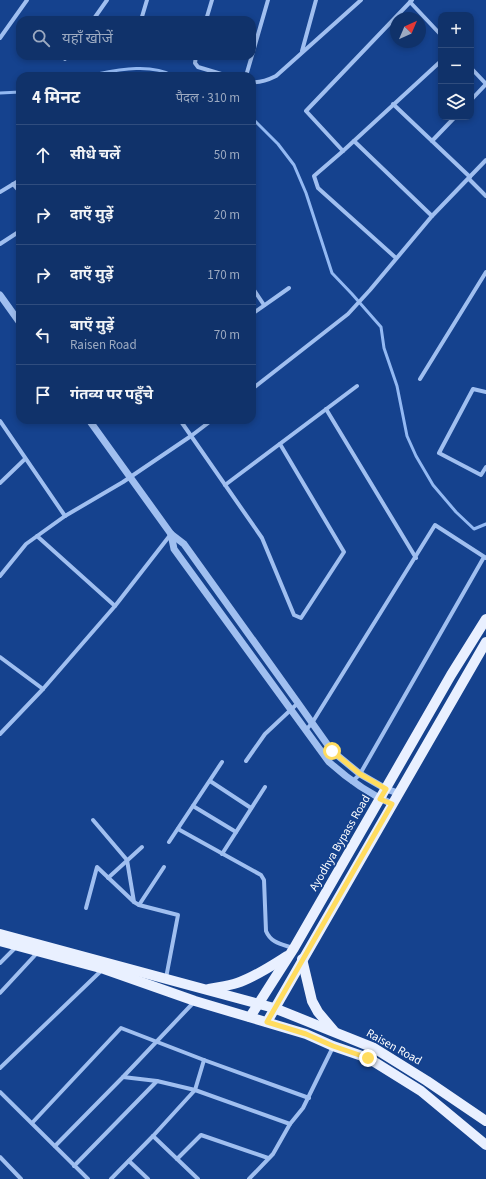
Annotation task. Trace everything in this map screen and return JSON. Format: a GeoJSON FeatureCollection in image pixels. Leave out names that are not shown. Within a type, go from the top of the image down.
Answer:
{"type":"FeatureCollection","features":[{"type":"Feature","properties":{"kind":"main road","name":"Ayodhya Bypass Road"},"geometry":{"type":"LineString","coordinates":[[250,1017],[292,951],[451,675],[486,619]]}},
{"type":"Feature","properties":{"kind":"main road","name":"Ayodhya Bypass Road"},"geometry":{"type":"LineString","coordinates":[[267,1022],[486,642]]}},
{"type":"Feature","properties":{"kind":"main road","name":"Raisen Road"},"geometry":{"type":"LineString","coordinates":[[0,934],[274,1008],[381,1052],[486,1121]]}},
{"type":"Feature","properties":{"kind":"main road","name":"Raisen Road"},"geometry":{"type":"LineString","coordinates":[[0,941],[104,969],[195,1001],[306,1034],[333,1046],[368,1058],[420,1091],[486,1144]]}},
{"type":"Feature","properties":{"kind":"main road"},"geometry":{"type":"LineString","coordinates":[[207,989],[233,985],[250,978],[264,971],[292,951]]}},
{"type":"Feature","properties":{"kind":"main road"},"geometry":{"type":"LineString","coordinates":[[302,959],[312,1001],[318,1012],[335,1032]]}},
{"type":"Feature","properties":{"kind":"street"},"geometry":{"type":"LineString","coordinates":[[0,38],[27,0]]}},
{"type":"Feature","properties":{"kind":"street"},"geometry":{"type":"LineString","coordinates":[[96,16],[107,0]]}},
{"type":"Feature","properties":{"kind":"street"},"geometry":{"type":"LineString","coordinates":[[142,16],[147,0]]}},
{"type":"Feature","properties":{"kind":"street"},"geometry":{"type":"LineString","coordinates":[[207,16],[212,0]]}},
{"type":"Feature","properties":{"kind":"street"},"geometry":{"type":"LineString","coordinates":[[256,41],[268,0]]}},
{"type":"Feature","properties":{"kind":"street"},"geometry":{"type":"LineString","coordinates":[[302,51],[316,0]]}},
{"type":"Feature","properties":{"kind":"street"},"geometry":{"type":"LineString","coordinates":[[256,83],[276,76],[302,51],[361,0]]}},
{"type":"Feature","properties":{"kind":"street"},"geometry":{"type":"LineString","coordinates":[[343,151],[306,111],[411,1],[438,32]]}},
{"type":"Feature","properties":{"kind":"street"},"geometry":{"type":"LineString","coordinates":[[195,60],[194,63],[198,67],[215,72]]}},
{"type":"Feature","properties":{"kind":"street"},"geometry":{"type":"LineString","coordinates":[[247,72],[251,60]]}},
{"type":"Feature","properties":{"kind":"street"},"geometry":{"type":"LineString","coordinates":[[396,258],[318,188],[314,176],[438,64]]}},
{"type":"Feature","properties":{"kind":"street"},"geometry":{"type":"LineString","coordinates":[[474,71],[486,84],[474,97]]}},
{"type":"Feature","properties":{"kind":"street"},"geometry":{"type":"LineString","coordinates":[[393,104],[486,196]]}},
{"type":"Feature","properties":{"kind":"street"},"geometry":{"type":"LineString","coordinates":[[432,141],[452,120]]}},
{"type":"Feature","properties":{"kind":"street"},"geometry":{"type":"LineString","coordinates":[[354,141],[432,216]]}},
{"type":"Feature","properties":{"kind":"street"},"geometry":{"type":"LineString","coordinates":[[256,386],[348,314],[432,216],[486,160]]}},
{"type":"Feature","properties":{"kind":"street"},"geometry":{"type":"LineString","coordinates":[[0,192],[14,184],[16,187]]}},
{"type":"Feature","properties":{"kind":"street"},"geometry":{"type":"LineString","coordinates":[[0,244],[16,234]]}},
{"type":"Feature","properties":{"kind":"street"},"geometry":{"type":"LineString","coordinates":[[420,379],[486,272]]}},
{"type":"Feature","properties":{"kind":"street"},"geometry":{"type":"LineString","coordinates":[[256,311],[289,288]]}},
{"type":"Feature","properties":{"kind":"street"},"geometry":{"type":"LineString","coordinates":[[256,293],[264,306]]}},
{"type":"Feature","properties":{"kind":"street"},"geometry":{"type":"LineString","coordinates":[[0,294],[16,317]]}},
{"type":"Feature","properties":{"kind":"street"},"geometry":{"type":"LineString","coordinates":[[225,485],[357,386]]}},
{"type":"Feature","properties":{"kind":"street"},"geometry":{"type":"LineString","coordinates":[[486,392],[473,389],[439,453],[481,476],[486,467]]}},
{"type":"Feature","properties":{"kind":"street"},"geometry":{"type":"LineString","coordinates":[[326,409],[416,558]]}},
{"type":"Feature","properties":{"kind":"street"},"geometry":{"type":"LineString","coordinates":[[0,421],[65,516]]}},
{"type":"Feature","properties":{"kind":"street"},"geometry":{"type":"LineString","coordinates":[[92,424],[171,534],[184,544],[332,751],[360,774],[386,789],[398,793]]}},
{"type":"Feature","properties":{"kind":"street"},"geometry":{"type":"LineString","coordinates":[[183,424],[262,538],[294,615],[301,618],[344,552],[280,444]]}},
{"type":"Feature","properties":{"kind":"street"},"geometry":{"type":"LineString","coordinates":[[0,576],[26,544],[65,516],[131,477],[207,424]]}},
{"type":"Feature","properties":{"kind":"street"},"geometry":{"type":"LineString","coordinates":[[0,483],[25,459]]}},
{"type":"Feature","properties":{"kind":"street"},"geometry":{"type":"LineString","coordinates":[[306,730],[312,723],[416,558],[435,525],[485,558],[360,774],[352,782]]}},
{"type":"Feature","properties":{"kind":"street"},"geometry":{"type":"LineString","coordinates":[[0,734],[44,688],[115,606],[171,534]]}},
{"type":"Feature","properties":{"kind":"street"},"geometry":{"type":"LineString","coordinates":[[171,534],[174,548],[329,762],[352,782],[380,799],[392,804]]}},
{"type":"Feature","properties":{"kind":"street"},"geometry":{"type":"LineString","coordinates":[[37,536],[115,606]]}},
{"type":"Feature","properties":{"kind":"street"},"geometry":{"type":"LineString","coordinates":[[0,657],[44,688]]}},
{"type":"Feature","properties":{"kind":"street"},"geometry":{"type":"LineString","coordinates":[[246,761],[265,734],[298,703]]}},
{"type":"Feature","properties":{"kind":"street"},"geometry":{"type":"LineString","coordinates":[[169,842],[222,762]]}},
{"type":"Feature","properties":{"kind":"street"},"geometry":{"type":"LineString","coordinates":[[210,781],[251,808]]}},
{"type":"Feature","properties":{"kind":"street"},"geometry":{"type":"LineString","coordinates":[[222,854],[265,787]]}},
{"type":"Feature","properties":{"kind":"street"},"geometry":{"type":"LineString","coordinates":[[193,806],[236,832]]}},
{"type":"Feature","properties":{"kind":"street"},"geometry":{"type":"LineString","coordinates":[[93,820],[127,860],[134,902]]}},
{"type":"Feature","properties":{"kind":"street"},"geometry":{"type":"LineString","coordinates":[[178,829],[261,875],[264,880],[266,930],[272,941],[292,951]]}},
{"type":"Feature","properties":{"kind":"street"},"geometry":{"type":"LineString","coordinates":[[108,878],[142,847]]}},
{"type":"Feature","properties":{"kind":"street"},"geometry":{"type":"LineString","coordinates":[[86,908],[97,867],[139,905],[178,915],[166,978]]}},
{"type":"Feature","properties":{"kind":"street"},"geometry":{"type":"LineString","coordinates":[[139,905],[164,867]]}},
{"type":"Feature","properties":{"kind":"street"},"geometry":{"type":"LineString","coordinates":[[0,963],[18,946]]}},
{"type":"Feature","properties":{"kind":"street"},"geometry":{"type":"LineString","coordinates":[[0,993],[38,952]]}},
{"type":"Feature","properties":{"kind":"street"},"geometry":{"type":"LineString","coordinates":[[0,1068],[104,969]]}},
{"type":"Feature","properties":{"kind":"street"},"geometry":{"type":"LineString","coordinates":[[55,1146],[195,1001]]}},
{"type":"Feature","properties":{"kind":"street"},"geometry":{"type":"LineString","coordinates":[[32,1123],[121,1028],[309,1098]]}},
{"type":"Feature","properties":{"kind":"street"},"geometry":{"type":"LineString","coordinates":[[249,1179],[272,1154],[290,1124],[303,1108],[333,1046]]}},
{"type":"Feature","properties":{"kind":"street"},"geometry":{"type":"LineString","coordinates":[[111,1179],[195,1090],[204,1060]]}},
{"type":"Feature","properties":{"kind":"street"},"geometry":{"type":"LineString","coordinates":[[123,1076],[157,1081],[195,1090],[290,1124]]}},
{"type":"Feature","properties":{"kind":"street"},"geometry":{"type":"LineString","coordinates":[[74,1166],[157,1081]]}},
{"type":"Feature","properties":{"kind":"street"},"geometry":{"type":"LineString","coordinates":[[0,1092],[88,1179]]}},
{"type":"Feature","properties":{"kind":"street"},"geometry":{"type":"LineString","coordinates":[[177,1159],[201,1135],[268,1158]]}},
{"type":"Feature","properties":{"kind":"street"},"geometry":{"type":"LineString","coordinates":[[153,1136],[198,1179]]}},
{"type":"Feature","properties":{"kind":"street"},"geometry":{"type":"LineString","coordinates":[[0,1157],[21,1179]]}},
{"type":"Feature","properties":{"kind":"street"},"geometry":{"type":"LineString","coordinates":[[129,1161],[148,1179]]}},
{"type":"Feature","properties":{"kind":"waterway"},"geometry":{"type":"LineString","coordinates":[[108,72],[131,69],[153,69],[164,72]]}},
{"type":"Feature","properties":{"kind":"waterway"},"geometry":{"type":"LineString","coordinates":[[0,93],[16,92]]}},
{"type":"Feature","properties":{"kind":"waterway"},"geometry":{"type":"LineString","coordinates":[[256,122],[278,144],[294,165],[306,193],[332,273],[381,327],[384,348],[397,386],[407,436],[416,456],[433,485],[456,512],[474,529],[486,524]]}},
{"type":"Feature","properties":{"kind":"route"},"geometry":{"type":"LineString","coordinates":[[332,751],[360,774],[386,789],[380,799],[392,804],[267,1022],[306,1034],[333,1046],[368,1058]]}}]}
